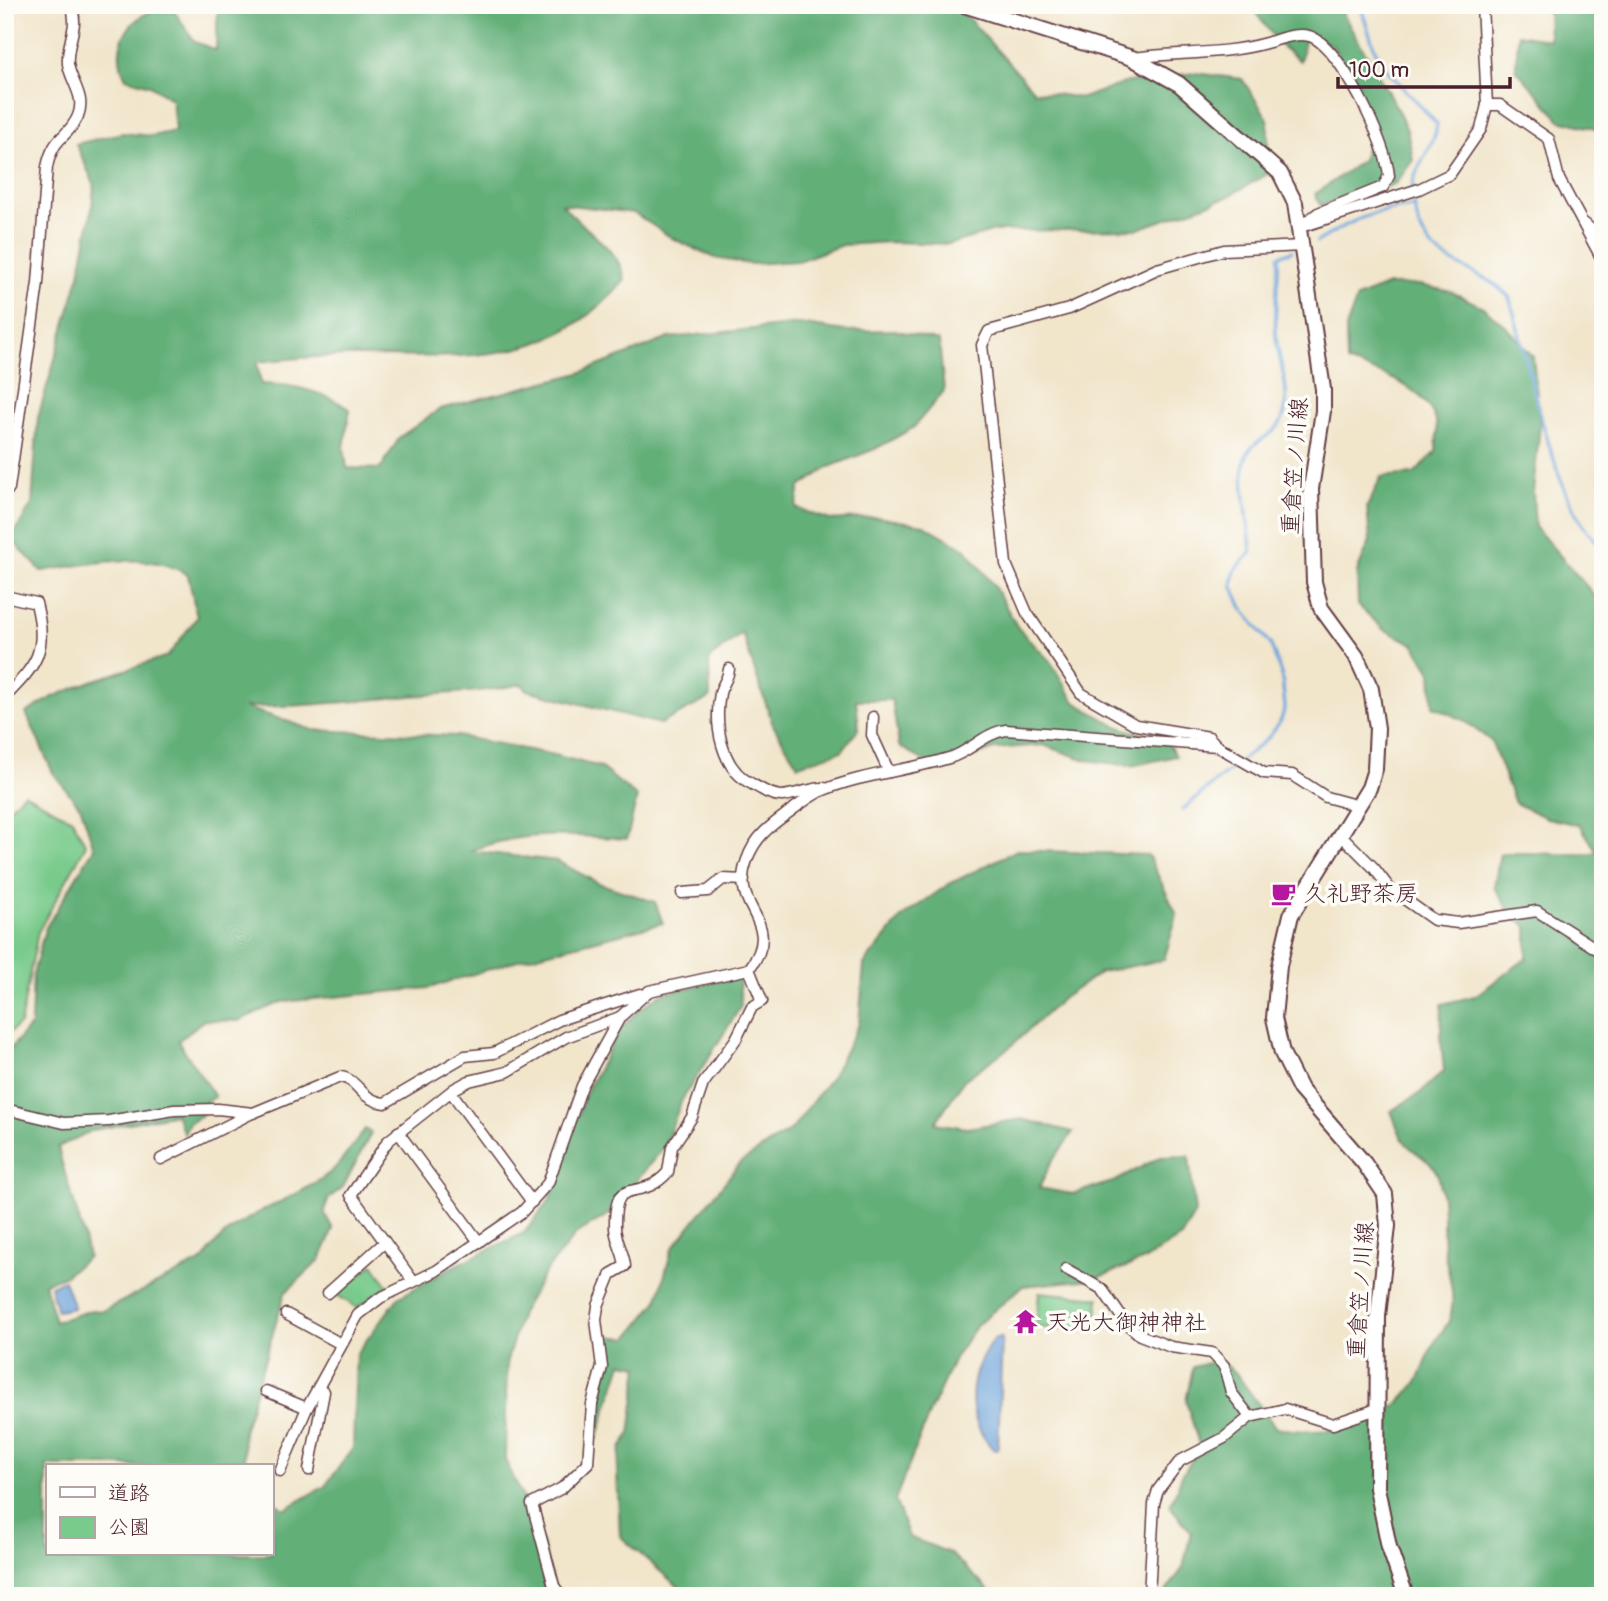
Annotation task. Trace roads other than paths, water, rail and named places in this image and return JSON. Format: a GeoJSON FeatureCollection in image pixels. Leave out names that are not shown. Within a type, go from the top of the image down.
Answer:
{"type":"FeatureCollection","features":[{"type":"Feature","properties":{"kind":"main road","name":"重倉笠ノ川線"},"geometry":{"type":"LineString","coordinates":[[964,5],[1132,58],[1179,84],[1280,173],[1295,203],[1323,390],[1323,411],[1311,489],[1314,582],[1321,608],[1366,672],[1377,728],[1375,769],[1359,806],[1291,915],[1279,966],[1275,1018],[1282,1053],[1300,1089],[1364,1163],[1385,1194],[1388,1226],[1378,1316],[1377,1488],[1389,1547],[1406,1596]]}},
{"type":"Feature","properties":{"kind":"street"},"geometry":{"type":"LineString","coordinates":[[5,494],[9,488],[36,296],[47,167],[51,149],[77,118],[81,105],[80,92],[68,62],[76,29],[71,5]]}},
{"type":"Feature","properties":{"kind":"street"},"geometry":{"type":"LineString","coordinates":[[1299,227],[1419,189],[1450,174],[1481,129],[1488,105],[1482,5]]}},
{"type":"Feature","properties":{"kind":"street"},"geometry":{"type":"LineString","coordinates":[[1132,58],[1244,49],[1291,36],[1308,35],[1328,47],[1340,63],[1383,146],[1389,176],[1383,187],[1318,213],[1299,227]]}},
{"type":"Feature","properties":{"kind":"street"},"geometry":{"type":"LineString","coordinates":[[1488,105],[1500,105],[1549,139],[1559,179],[1575,214],[1603,261]]}},
{"type":"Feature","properties":{"kind":"street"},"geometry":{"type":"LineString","coordinates":[[1575,214],[1603,241]]}},
{"type":"Feature","properties":{"kind":"street"},"geometry":{"type":"LineString","coordinates":[[1302,246],[1224,250],[1157,269],[1069,309],[989,331],[982,345],[1006,564],[1027,613],[1081,693],[1136,725],[1209,737],[1217,746],[1255,768],[1273,776],[1292,775],[1303,779],[1325,797],[1359,806]]}},
{"type":"Feature","properties":{"kind":"street"},"geometry":{"type":"LineString","coordinates":[[5,596],[36,603],[41,622],[37,659],[28,676],[5,697]]}},
{"type":"Feature","properties":{"kind":"street"},"geometry":{"type":"LineString","coordinates":[[729,669],[728,683],[720,693],[722,742],[726,758],[735,773],[743,780],[780,796],[832,788]]}},
{"type":"Feature","properties":{"kind":"street"},"geometry":{"type":"LineString","coordinates":[[873,717],[872,735],[889,772]]}},
{"type":"Feature","properties":{"kind":"street"},"geometry":{"type":"LineString","coordinates":[[161,1159],[253,1113],[340,1077],[351,1081],[367,1098],[385,1103],[465,1056],[494,1053],[559,1020],[649,991],[749,969],[759,956],[764,933],[744,880],[751,846],[758,836],[818,792],[950,758],[994,732],[1006,730],[1217,746]]}},
{"type":"Feature","properties":{"kind":"street"},"geometry":{"type":"LineString","coordinates":[[1340,834],[1374,868],[1390,889],[1434,920],[1458,923],[1537,911],[1603,953]]}},
{"type":"Feature","properties":{"kind":"street"},"geometry":{"type":"LineString","coordinates":[[682,893],[708,891],[723,879],[744,880]]}},
{"type":"Feature","properties":{"kind":"street"},"geometry":{"type":"LineString","coordinates":[[561,1596],[554,1586],[532,1504],[562,1488],[588,1464],[592,1404],[602,1367],[596,1320],[598,1306],[611,1274],[625,1266],[615,1231],[616,1200],[622,1193],[649,1188],[668,1172],[672,1147],[692,1117],[703,1084],[736,1039],[752,1007],[762,1000],[749,969]]}},
{"type":"Feature","properties":{"kind":"street"},"geometry":{"type":"LineString","coordinates":[[279,1471],[307,1408],[358,1315],[380,1297],[436,1271],[479,1242],[522,1212],[548,1183],[582,1086],[620,1017],[649,991]]}},
{"type":"Feature","properties":{"kind":"street"},"geometry":{"type":"LineString","coordinates":[[413,1281],[351,1195],[372,1163],[398,1132],[468,1081],[507,1072],[566,1037],[620,1017]]}},
{"type":"Feature","properties":{"kind":"street"},"geometry":{"type":"LineString","coordinates":[[1603,1048],[1600,1059],[1603,1060]]}},
{"type":"Feature","properties":{"kind":"street"},"geometry":{"type":"LineString","coordinates":[[451,1092],[532,1202]]}},
{"type":"Feature","properties":{"kind":"street"},"geometry":{"type":"LineString","coordinates":[[5,1109],[64,1123],[109,1121],[174,1110],[218,1109],[253,1113]]}},
{"type":"Feature","properties":{"kind":"street"},"geometry":{"type":"LineString","coordinates":[[398,1132],[479,1242]]}},
{"type":"Feature","properties":{"kind":"street"},"geometry":{"type":"LineString","coordinates":[[327,1293],[385,1242]]}},
{"type":"Feature","properties":{"kind":"street"},"geometry":{"type":"LineString","coordinates":[[1066,1269],[1102,1289],[1125,1322],[1140,1335],[1156,1343],[1212,1353],[1219,1358],[1236,1401],[1250,1418]]}},
{"type":"Feature","properties":{"kind":"street"},"geometry":{"type":"LineString","coordinates":[[286,1314],[341,1344]]}},
{"type":"Feature","properties":{"kind":"street"},"geometry":{"type":"LineString","coordinates":[[309,1470],[324,1392],[318,1388]]}},
{"type":"Feature","properties":{"kind":"street"},"geometry":{"type":"LineString","coordinates":[[266,1391],[307,1408]]}},
{"type":"Feature","properties":{"kind":"street"},"geometry":{"type":"LineString","coordinates":[[1149,1596],[1154,1504],[1158,1490],[1186,1455],[1224,1438],[1250,1418],[1284,1409],[1333,1424],[1377,1409]]}},
{"type":"Feature","properties":{"kind":"water"},"geometry":{"type":"Polygon","coordinates":[[[64,1280],[74,1308],[57,1311],[50,1286],[64,1280]]]}},
{"type":"Feature","properties":{"kind":"water"},"geometry":{"type":"Polygon","coordinates":[[[1002,1338],[998,1449],[994,1450],[977,1423],[972,1394],[974,1380],[985,1352],[994,1339],[1002,1338]]]}},
{"type":"Feature","properties":{"kind":"waterway"},"geometry":{"type":"LineString","coordinates":[[1360,5],[1375,50],[1385,68],[1437,124],[1433,140],[1418,168],[1412,187],[1415,211],[1423,233],[1443,256],[1496,285],[1509,297],[1557,470],[1586,529],[1603,546]]}},
{"type":"Feature","properties":{"kind":"waterway"},"geometry":{"type":"LineString","coordinates":[[1317,242],[1363,217],[1414,207]]}},
{"type":"Feature","properties":{"kind":"waterway"},"geometry":{"type":"LineString","coordinates":[[1182,810],[1268,738],[1281,720],[1285,707],[1282,677],[1271,645],[1242,608],[1232,585],[1235,570],[1251,553],[1243,477],[1246,457],[1254,445],[1278,427],[1285,410],[1286,391],[1277,345],[1276,306],[1279,256],[1292,251]]}},
{"type":"Feature","properties":{"kind":"place","name":"久礼野茶房"},"geometry":{"type":"Point","coordinates":[1283,893]}},
{"type":"Feature","properties":{"kind":"place","name":"天光大御神神社"},"geometry":{"type":"Point","coordinates":[1026,1322]}}]}
